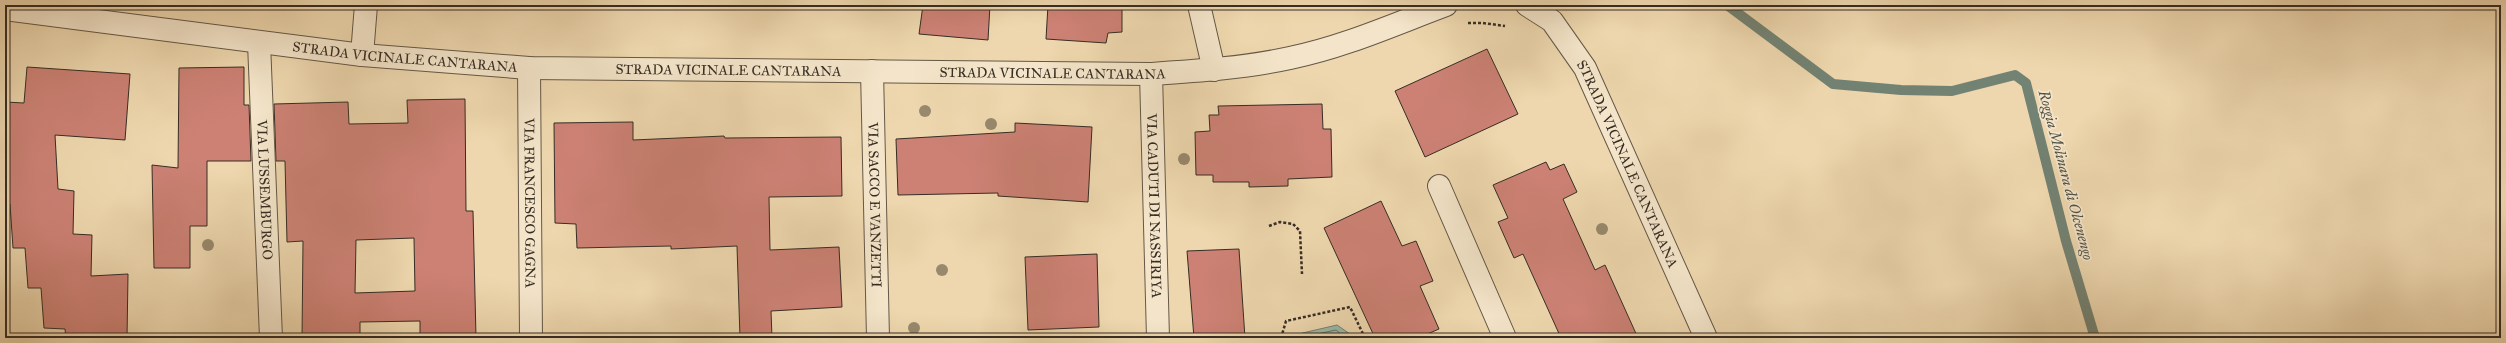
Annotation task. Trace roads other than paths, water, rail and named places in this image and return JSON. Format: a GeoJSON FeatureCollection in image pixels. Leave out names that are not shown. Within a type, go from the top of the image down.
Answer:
{"type":"FeatureCollection","features":[{"type":"Feature","properties":{"kind":"street"},"geometry":{"type":"LineString","coordinates":[[362,55],[366,5]]}},
{"type":"Feature","properties":{"kind":"street"},"geometry":{"type":"LineString","coordinates":[[1199,5],[1214,70]]}},
{"type":"Feature","properties":{"kind":"street","name":"STRADA VICINALE CANTARANA"},"geometry":{"type":"LineString","coordinates":[[5,9],[259,43],[362,55],[529,68],[1151,74],[1214,70],[1290,58],[1338,46],[1446,5]]}},
{"type":"Feature","properties":{"kind":"street","name":"STRADA VICINALE CANTARANA"},"geometry":{"type":"LineString","coordinates":[[1527,5],[1552,21],[1585,68],[1706,338]]}},
{"type":"Feature","properties":{"kind":"street","name":"VIA LUSSEMBURGO"},"geometry":{"type":"LineString","coordinates":[[259,43],[271,338]]}},
{"type":"Feature","properties":{"kind":"street","name":"VIA FRANCESCO GAGNA"},"geometry":{"type":"LineString","coordinates":[[529,68],[531,338]]}},
{"type":"Feature","properties":{"kind":"street","name":"VIA SACCO E VANZETTI"},"geometry":{"type":"LineString","coordinates":[[872,71],[878,338]]}},
{"type":"Feature","properties":{"kind":"street","name":"VIA CADUTI DI NASSIRIYA"},"geometry":{"type":"LineString","coordinates":[[1151,74],[1158,338]]}},
{"type":"Feature","properties":{"kind":"street"},"geometry":{"type":"LineString","coordinates":[[1439,186],[1505,338]]}},
{"type":"Feature","properties":{"kind":"water"},"geometry":{"type":"Polygon","coordinates":[[[1337,325],[1350,334],[1350,338],[1294,338],[1294,335],[1337,325]]]}},
{"type":"Feature","properties":{"kind":"waterway","name":"Roggia Molinara di Olcenengo"},"geometry":{"type":"LineString","coordinates":[[1727,5],[1833,84],[1901,90],[1952,91],[2015,75],[2026,83],[2066,241],[2095,338]]}}]}
